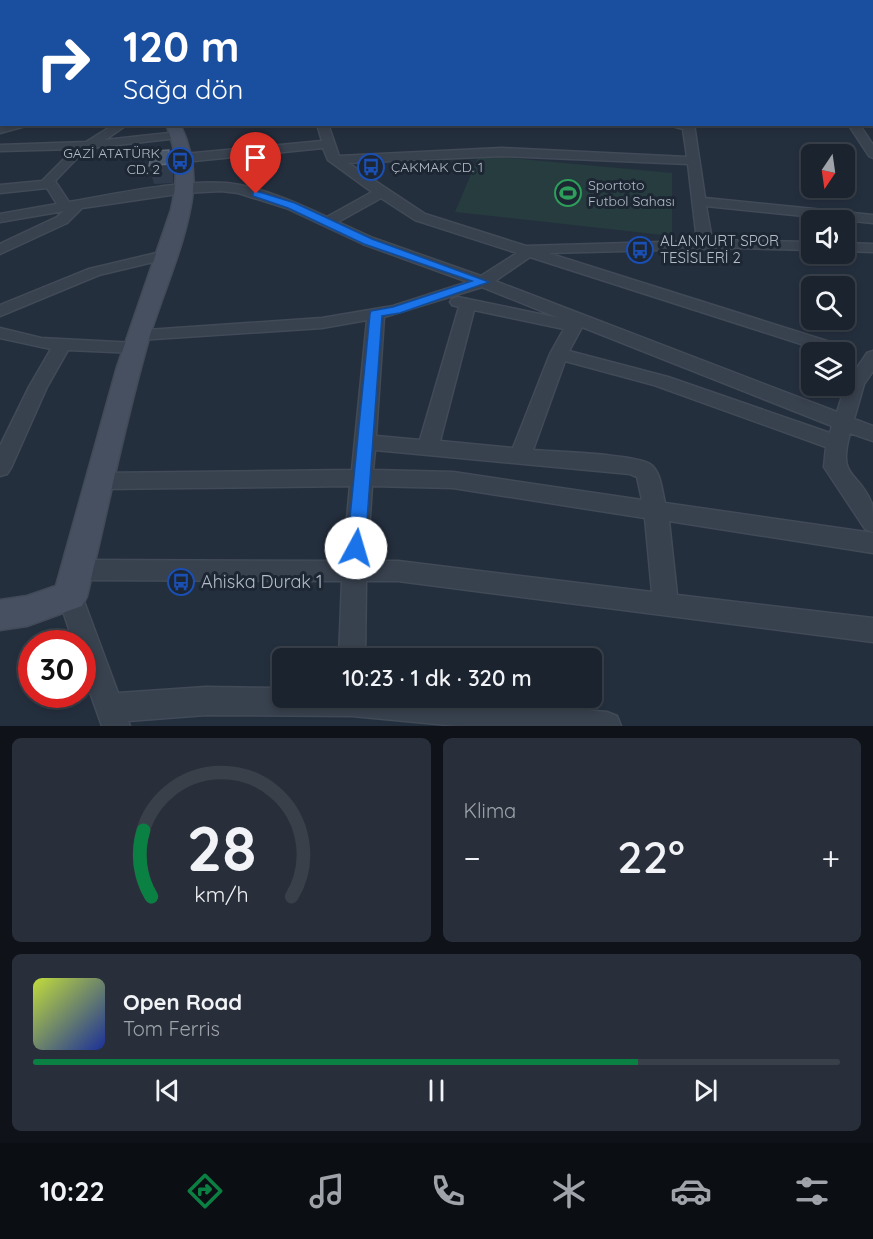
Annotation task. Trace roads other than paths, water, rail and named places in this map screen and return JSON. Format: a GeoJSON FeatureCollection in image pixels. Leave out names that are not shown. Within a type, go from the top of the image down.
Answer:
{"type":"FeatureCollection","features":[{"type":"Feature","properties":{"kind":"street"},"geometry":{"type":"LineString","coordinates":[[0,130],[19,126]]}},
{"type":"Feature","properties":{"kind":"street"},"geometry":{"type":"LineString","coordinates":[[72,206],[48,181],[77,152],[120,126]]}},
{"type":"Feature","properties":{"kind":"street"},"geometry":{"type":"LineString","coordinates":[[323,126],[332,157],[420,217],[812,342]]}},
{"type":"Feature","properties":{"kind":"street"},"geometry":{"type":"LineString","coordinates":[[689,126],[705,245]]}},
{"type":"Feature","properties":{"kind":"street"},"geometry":{"type":"LineString","coordinates":[[854,126],[872,150]]}},
{"type":"Feature","properties":{"kind":"street"},"geometry":{"type":"LineString","coordinates":[[0,148],[178,139],[328,144]]}},
{"type":"Feature","properties":{"kind":"street"},"geometry":{"type":"LineString","coordinates":[[178,139],[184,189],[169,254],[138,341],[70,596],[113,717],[207,701],[272,701]]}},
{"type":"Feature","properties":{"kind":"street"},"geometry":{"type":"LineString","coordinates":[[336,160],[502,152],[694,161]]}},
{"type":"Feature","properties":{"kind":"street"},"geometry":{"type":"LineString","coordinates":[[0,189],[50,184]]}},
{"type":"Feature","properties":{"kind":"street"},"geometry":{"type":"LineString","coordinates":[[0,219],[184,189],[221,187],[239,189],[291,206],[368,241],[483,282],[575,323],[840,433]]}},
{"type":"Feature","properties":{"kind":"street"},"geometry":{"type":"LineString","coordinates":[[328,222],[381,192]]}},
{"type":"Feature","properties":{"kind":"street"},"geometry":{"type":"LineString","coordinates":[[699,201],[873,219]]}},
{"type":"Feature","properties":{"kind":"street"},"geometry":{"type":"LineString","coordinates":[[0,250],[62,220],[72,206]]}},
{"type":"Feature","properties":{"kind":"street"},"geometry":{"type":"LineString","coordinates":[[0,333],[41,343],[62,344],[138,341],[322,323],[396,310],[483,282],[532,249],[705,245],[801,246]]}},
{"type":"Feature","properties":{"kind":"street"},"geometry":{"type":"LineString","coordinates":[[855,247],[873,248]]}},
{"type":"Feature","properties":{"kind":"street"},"geometry":{"type":"LineString","coordinates":[[0,311],[94,272],[169,254]]}},
{"type":"Feature","properties":{"kind":"street"},"geometry":{"type":"LineString","coordinates":[[435,297],[575,323]]}},
{"type":"Feature","properties":{"kind":"street"},"geometry":{"type":"LineString","coordinates":[[428,447],[468,304]]}},
{"type":"Feature","properties":{"kind":"street"},"geometry":{"type":"LineString","coordinates":[[352,648],[354,571],[376,314]]}},
{"type":"Feature","properties":{"kind":"street"},"geometry":{"type":"LineString","coordinates":[[521,455],[559,354],[575,323]]}},
{"type":"Feature","properties":{"kind":"street"},"geometry":{"type":"LineString","coordinates":[[0,468],[38,387],[62,344]]}},
{"type":"Feature","properties":{"kind":"street"},"geometry":{"type":"LineString","coordinates":[[559,354],[840,433],[873,434]]}},
{"type":"Feature","properties":{"kind":"street"},"geometry":{"type":"LineString","coordinates":[[855,357],[872,363],[855,384],[840,433],[835,466],[870,515]]}},
{"type":"Feature","properties":{"kind":"street"},"geometry":{"type":"LineString","coordinates":[[366,442],[639,467],[647,475],[656,510],[666,605]]}},
{"type":"Feature","properties":{"kind":"street"},"geometry":{"type":"LineString","coordinates":[[100,482],[363,478],[453,480],[873,543]]}},
{"type":"Feature","properties":{"kind":"street"},"geometry":{"type":"LineString","coordinates":[[77,570],[398,571],[873,630]]}},
{"type":"Feature","properties":{"kind":"street"},"geometry":{"type":"LineString","coordinates":[[0,615],[27,611],[70,596]]}},
{"type":"Feature","properties":{"kind":"street"},"geometry":{"type":"LineString","coordinates":[[430,708],[607,726]]}},
{"type":"Feature","properties":{"kind":"place","name":"GAZİ ATATÜRK CD. 2"},"geometry":{"type":"Point","coordinates":[180,161]}},
{"type":"Feature","properties":{"kind":"place","name":"ÇAKMAK CD. 1"},"geometry":{"type":"Point","coordinates":[371,167]}},
{"type":"Feature","properties":{"kind":"place","name":"Sportoto Futbol Sahası"},"geometry":{"type":"Point","coordinates":[568,193]}},
{"type":"Feature","properties":{"kind":"place","name":"ALANYURT SPOR TESİSLERİ 2"},"geometry":{"type":"Point","coordinates":[640,250]}},
{"type":"Feature","properties":{"kind":"place","name":"Ahiska Durak 1"},"geometry":{"type":"Point","coordinates":[181,582]}}]}
